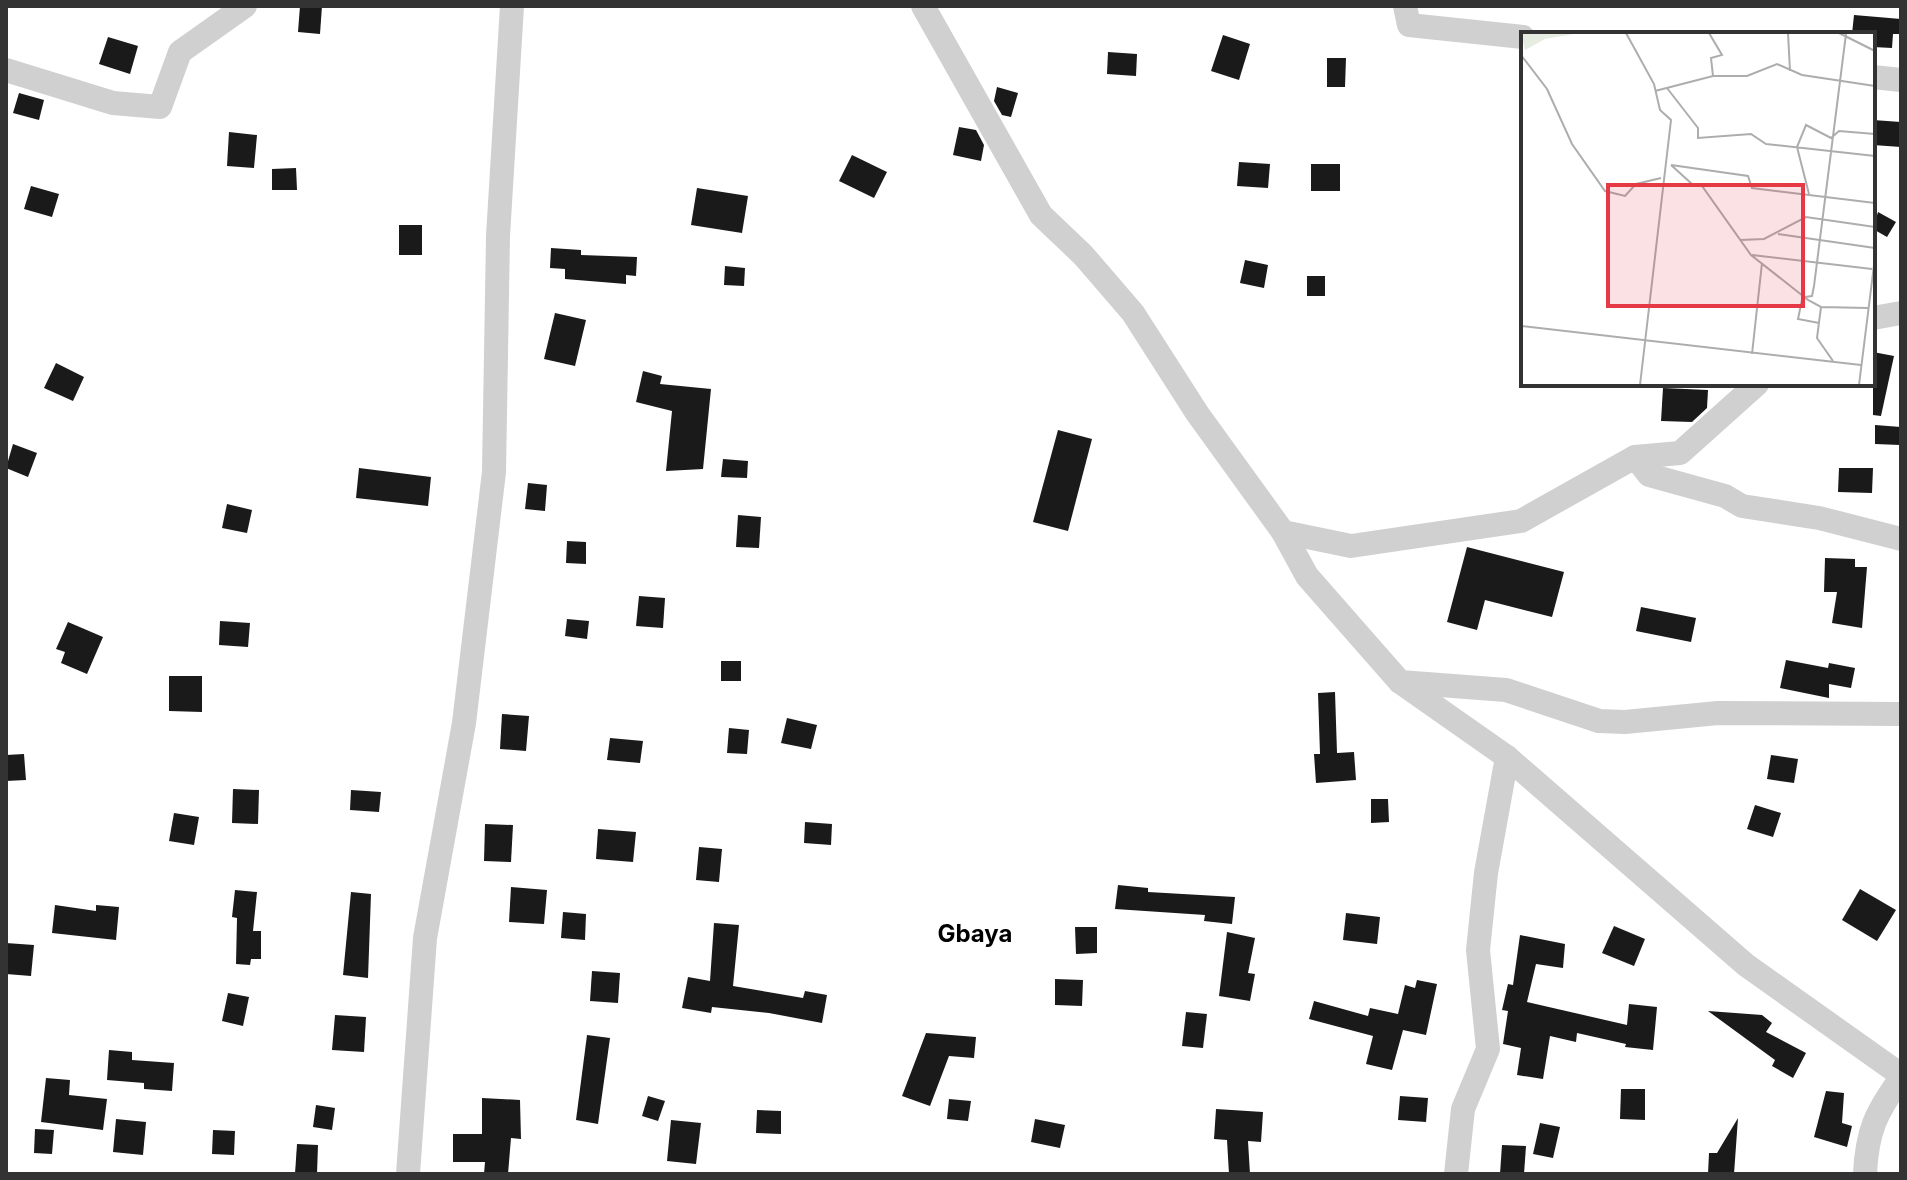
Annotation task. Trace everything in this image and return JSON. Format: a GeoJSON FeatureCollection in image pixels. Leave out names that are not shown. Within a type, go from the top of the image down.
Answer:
{"type":"FeatureCollection","features":[{"type":"Feature","properties":{"kind":"street"},"geometry":{"type":"LineString","coordinates":[[6,70],[113,103],[160,107],[180,52],[245,6]]}},
{"type":"Feature","properties":{"kind":"street"},"geometry":{"type":"LineString","coordinates":[[408,1174],[425,938],[464,723],[494,472],[498,236],[512,6]]}},
{"type":"Feature","properties":{"kind":"street"},"geometry":{"type":"LineString","coordinates":[[923,6],[1007,160],[1041,215],[1083,255],[1133,313],[1197,413],[1283,532],[1307,576],[1400,682],[1507,757],[1746,965],[1901,1076],[1877,1112],[1866,1145],[1865,1174]]}},
{"type":"Feature","properties":{"kind":"street"},"geometry":{"type":"LineString","coordinates":[[1405,6],[1409,25],[1521,37]]}},
{"type":"Feature","properties":{"kind":"street"},"geometry":{"type":"LineString","coordinates":[[1875,77],[1901,80]]}},
{"type":"Feature","properties":{"kind":"street"},"geometry":{"type":"LineString","coordinates":[[1875,318],[1901,313]]}},
{"type":"Feature","properties":{"kind":"street"},"geometry":{"type":"LineString","coordinates":[[1283,532],[1351,546],[1521,521],[1635,457],[1680,453],[1755,386]]}},
{"type":"Feature","properties":{"kind":"street"},"geometry":{"type":"LineString","coordinates":[[1635,457],[1649,475],[1725,496],[1742,506],[1819,518],[1901,539]]}},
{"type":"Feature","properties":{"kind":"street"},"geometry":{"type":"LineString","coordinates":[[1400,682],[1506,690],[1599,721],[1625,722],[1718,713],[1901,714]]}},
{"type":"Feature","properties":{"kind":"street"},"geometry":{"type":"LineString","coordinates":[[1456,1174],[1463,1109],[1488,1049],[1478,950],[1486,873],[1507,757]]}},
{"type":"Feature","properties":{"kind":"building"},"geometry":{"type":"Polygon","coordinates":[[[300,6],[322,6],[320,34],[298,32],[300,6]]]}},
{"type":"Feature","properties":{"kind":"building"},"geometry":{"type":"Polygon","coordinates":[[[1854,15],[1901,19],[1901,34],[1893,34],[1892,48],[1875,47],[1875,32],[1852,32],[1854,15]]]}},
{"type":"Feature","properties":{"kind":"building"},"geometry":{"type":"Polygon","coordinates":[[[1223,35],[1250,44],[1239,80],[1211,71],[1223,35]]]}},
{"type":"Feature","properties":{"kind":"building"},"geometry":{"type":"Polygon","coordinates":[[[108,37],[138,46],[130,74],[99,64],[108,37]]]}},
{"type":"Feature","properties":{"kind":"building"},"geometry":{"type":"Polygon","coordinates":[[[1108,52],[1137,54],[1136,76],[1107,74],[1108,52]]]}},
{"type":"Feature","properties":{"kind":"building"},"geometry":{"type":"Polygon","coordinates":[[[1327,58],[1346,58],[1345,87],[1327,87],[1327,58]]]}},
{"type":"Feature","properties":{"kind":"building"},"geometry":{"type":"Polygon","coordinates":[[[997,87],[1018,93],[1011,117],[1002,115],[994,101],[997,87]]]}},
{"type":"Feature","properties":{"kind":"building"},"geometry":{"type":"Polygon","coordinates":[[[19,93],[44,100],[39,120],[13,113],[19,93]]]}},
{"type":"Feature","properties":{"kind":"building"},"geometry":{"type":"Polygon","coordinates":[[[1875,120],[1901,122],[1901,147],[1875,145],[1875,120]]]}},
{"type":"Feature","properties":{"kind":"building"},"geometry":{"type":"Polygon","coordinates":[[[959,127],[976,130],[984,145],[981,161],[953,155],[959,127]]]}},
{"type":"Feature","properties":{"kind":"building"},"geometry":{"type":"Polygon","coordinates":[[[229,132],[257,135],[254,168],[227,166],[229,132]]]}},
{"type":"Feature","properties":{"kind":"building"},"geometry":{"type":"Polygon","coordinates":[[[852,155],[887,172],[874,198],[839,181],[852,155]]]}},
{"type":"Feature","properties":{"kind":"building"},"geometry":{"type":"Polygon","coordinates":[[[1239,162],[1270,164],[1268,188],[1237,186],[1239,162]]]}},
{"type":"Feature","properties":{"kind":"building"},"geometry":{"type":"Polygon","coordinates":[[[1311,164],[1340,164],[1340,191],[1311,191],[1311,164]]]}},
{"type":"Feature","properties":{"kind":"building"},"geometry":{"type":"Polygon","coordinates":[[[296,168],[297,190],[272,190],[272,169],[296,168]]]}},
{"type":"Feature","properties":{"kind":"building"},"geometry":{"type":"Polygon","coordinates":[[[31,186],[59,194],[52,217],[24,209],[31,186]]]}},
{"type":"Feature","properties":{"kind":"building"},"geometry":{"type":"Polygon","coordinates":[[[697,188],[748,196],[742,233],[691,225],[697,188]]]}},
{"type":"Feature","properties":{"kind":"building"},"geometry":{"type":"Polygon","coordinates":[[[1878,212],[1896,222],[1887,237],[1875,230],[1878,212]]]}},
{"type":"Feature","properties":{"kind":"building"},"geometry":{"type":"Polygon","coordinates":[[[399,225],[422,225],[422,255],[399,255],[399,225]]]}},
{"type":"Feature","properties":{"kind":"building"},"geometry":{"type":"Polygon","coordinates":[[[551,248],[581,250],[581,255],[637,257],[636,276],[626,275],[626,284],[565,279],[565,269],[550,268],[551,248]]]}},
{"type":"Feature","properties":{"kind":"building"},"geometry":{"type":"Polygon","coordinates":[[[1245,260],[1268,265],[1264,288],[1240,283],[1245,260]]]}},
{"type":"Feature","properties":{"kind":"building"},"geometry":{"type":"Polygon","coordinates":[[[725,266],[745,268],[744,286],[724,285],[725,266]]]}},
{"type":"Feature","properties":{"kind":"building"},"geometry":{"type":"Polygon","coordinates":[[[1307,276],[1325,276],[1325,296],[1307,296],[1307,276]]]}},
{"type":"Feature","properties":{"kind":"building"},"geometry":{"type":"Polygon","coordinates":[[[555,313],[586,320],[575,366],[544,359],[555,313]]]}},
{"type":"Feature","properties":{"kind":"building"},"geometry":{"type":"Polygon","coordinates":[[[1875,352],[1894,356],[1881,416],[1873,415],[1875,352]]]}},
{"type":"Feature","properties":{"kind":"building"},"geometry":{"type":"Polygon","coordinates":[[[56,363],[84,377],[73,401],[44,388],[56,363]]]}},
{"type":"Feature","properties":{"kind":"building"},"geometry":{"type":"Polygon","coordinates":[[[643,371],[662,376],[660,384],[711,389],[703,469],[666,471],[672,411],[636,402],[643,371]]]}},
{"type":"Feature","properties":{"kind":"building"},"geometry":{"type":"Polygon","coordinates":[[[1663,388],[1708,390],[1707,408],[1692,422],[1661,421],[1663,388]]]}},
{"type":"Feature","properties":{"kind":"building"},"geometry":{"type":"Polygon","coordinates":[[[1875,425],[1901,427],[1900,445],[1875,444],[1875,425]]]}},
{"type":"Feature","properties":{"kind":"building"},"geometry":{"type":"Polygon","coordinates":[[[1058,430],[1092,439],[1068,531],[1033,522],[1058,430]]]}},
{"type":"Feature","properties":{"kind":"building"},"geometry":{"type":"Polygon","coordinates":[[[13,444],[37,453],[28,477],[6,468],[13,444]]]}},
{"type":"Feature","properties":{"kind":"building"},"geometry":{"type":"Polygon","coordinates":[[[723,459],[748,461],[747,478],[721,477],[723,459]]]}},
{"type":"Feature","properties":{"kind":"building"},"geometry":{"type":"Polygon","coordinates":[[[359,468],[431,477],[428,506],[356,498],[359,468]]]}},
{"type":"Feature","properties":{"kind":"building"},"geometry":{"type":"Polygon","coordinates":[[[1839,468],[1873,468],[1872,493],[1838,492],[1839,468]]]}},
{"type":"Feature","properties":{"kind":"building"},"geometry":{"type":"Polygon","coordinates":[[[528,483],[547,485],[545,511],[525,509],[528,483]]]}},
{"type":"Feature","properties":{"kind":"building"},"geometry":{"type":"Polygon","coordinates":[[[227,504],[252,510],[247,533],[222,528],[227,504]]]}},
{"type":"Feature","properties":{"kind":"building"},"geometry":{"type":"Polygon","coordinates":[[[738,515],[761,517],[759,548],[736,547],[738,515]]]}},
{"type":"Feature","properties":{"kind":"building"},"geometry":{"type":"Polygon","coordinates":[[[567,541],[586,542],[586,564],[566,563],[567,541]]]}},
{"type":"Feature","properties":{"kind":"building"},"geometry":{"type":"Polygon","coordinates":[[[1467,547],[1564,572],[1552,617],[1485,600],[1477,630],[1447,622],[1467,547]]]}},
{"type":"Feature","properties":{"kind":"building"},"geometry":{"type":"Polygon","coordinates":[[[1825,558],[1855,559],[1855,567],[1867,567],[1862,628],[1832,623],[1837,592],[1824,592],[1825,558]]]}},
{"type":"Feature","properties":{"kind":"building"},"geometry":{"type":"Polygon","coordinates":[[[639,596],[665,598],[663,628],[636,626],[639,596]]]}},
{"type":"Feature","properties":{"kind":"building"},"geometry":{"type":"Polygon","coordinates":[[[1641,607],[1696,618],[1691,642],[1636,631],[1641,607]]]}},
{"type":"Feature","properties":{"kind":"building"},"geometry":{"type":"Polygon","coordinates":[[[567,619],[589,621],[587,639],[565,636],[567,619]]]}},
{"type":"Feature","properties":{"kind":"building"},"geometry":{"type":"Polygon","coordinates":[[[220,621],[250,623],[248,647],[219,645],[220,621]]]}},
{"type":"Feature","properties":{"kind":"building"},"geometry":{"type":"Polygon","coordinates":[[[68,622],[103,637],[87,674],[61,663],[65,652],[56,649],[68,622]]]}},
{"type":"Feature","properties":{"kind":"building"},"geometry":{"type":"Polygon","coordinates":[[[1786,660],[1828,668],[1829,663],[1855,668],[1851,688],[1829,684],[1829,698],[1780,688],[1786,660]]]}},
{"type":"Feature","properties":{"kind":"building"},"geometry":{"type":"Polygon","coordinates":[[[721,661],[741,661],[741,681],[721,681],[721,661]]]}},
{"type":"Feature","properties":{"kind":"building"},"geometry":{"type":"Polygon","coordinates":[[[169,676],[202,676],[202,712],[169,711],[169,676]]]}},
{"type":"Feature","properties":{"kind":"building"},"geometry":{"type":"Polygon","coordinates":[[[1335,692],[1337,753],[1354,752],[1356,780],[1316,783],[1314,754],[1320,754],[1318,693],[1335,692]]]}},
{"type":"Feature","properties":{"kind":"building"},"geometry":{"type":"Polygon","coordinates":[[[502,714],[529,716],[526,751],[500,749],[502,714]]]}},
{"type":"Feature","properties":{"kind":"building"},"geometry":{"type":"Polygon","coordinates":[[[787,718],[817,725],[811,749],[781,743],[787,718]]]}},
{"type":"Feature","properties":{"kind":"building"},"geometry":{"type":"Polygon","coordinates":[[[729,728],[749,730],[747,754],[727,753],[729,728]]]}},
{"type":"Feature","properties":{"kind":"building"},"geometry":{"type":"Polygon","coordinates":[[[610,738],[643,741],[640,763],[607,760],[610,738]]]}},
{"type":"Feature","properties":{"kind":"building"},"geometry":{"type":"Polygon","coordinates":[[[24,754],[26,780],[6,781],[6,755],[24,754]]]}},
{"type":"Feature","properties":{"kind":"building"},"geometry":{"type":"Polygon","coordinates":[[[1771,755],[1798,759],[1794,783],[1767,779],[1771,755]]]}},
{"type":"Feature","properties":{"kind":"building"},"geometry":{"type":"Polygon","coordinates":[[[233,789],[259,790],[258,824],[232,823],[233,789]]]}},
{"type":"Feature","properties":{"kind":"building"},"geometry":{"type":"Polygon","coordinates":[[[351,790],[381,792],[379,812],[350,810],[351,790]]]}},
{"type":"Feature","properties":{"kind":"building"},"geometry":{"type":"Polygon","coordinates":[[[1371,799],[1388,799],[1389,822],[1371,823],[1371,799]]]}},
{"type":"Feature","properties":{"kind":"building"},"geometry":{"type":"Polygon","coordinates":[[[1755,805],[1781,813],[1773,837],[1747,829],[1755,805]]]}},
{"type":"Feature","properties":{"kind":"building"},"geometry":{"type":"Polygon","coordinates":[[[174,813],[199,817],[194,845],[169,841],[174,813]]]}},
{"type":"Feature","properties":{"kind":"building"},"geometry":{"type":"Polygon","coordinates":[[[805,822],[832,824],[831,845],[804,843],[805,822]]]}},
{"type":"Feature","properties":{"kind":"building"},"geometry":{"type":"Polygon","coordinates":[[[485,824],[513,825],[511,862],[484,861],[485,824]]]}},
{"type":"Feature","properties":{"kind":"building"},"geometry":{"type":"Polygon","coordinates":[[[598,829],[636,832],[633,862],[596,859],[598,829]]]}},
{"type":"Feature","properties":{"kind":"building"},"geometry":{"type":"Polygon","coordinates":[[[699,847],[722,849],[719,882],[696,880],[699,847]]]}},
{"type":"Feature","properties":{"kind":"building"},"geometry":{"type":"Polygon","coordinates":[[[1118,885],[1148,888],[1148,892],[1235,897],[1232,924],[1204,921],[1205,915],[1115,909],[1118,885]]]}},
{"type":"Feature","properties":{"kind":"building"},"geometry":{"type":"Polygon","coordinates":[[[511,887],[547,890],[544,924],[509,922],[511,887]]]}},
{"type":"Feature","properties":{"kind":"building"},"geometry":{"type":"Polygon","coordinates":[[[1860,889],[1896,910],[1877,941],[1842,920],[1860,889]]]}},
{"type":"Feature","properties":{"kind":"building"},"geometry":{"type":"Polygon","coordinates":[[[235,890],[257,892],[253,931],[261,931],[261,959],[251,959],[250,965],[236,964],[237,918],[232,917],[235,890]]]}},
{"type":"Feature","properties":{"kind":"building"},"geometry":{"type":"Polygon","coordinates":[[[351,892],[371,894],[368,978],[343,975],[351,892]]]}},
{"type":"Feature","properties":{"kind":"building"},"geometry":{"type":"Polygon","coordinates":[[[55,905],[96,911],[96,905],[119,907],[116,940],[52,933],[55,905]]]}},
{"type":"Feature","properties":{"kind":"building"},"geometry":{"type":"Polygon","coordinates":[[[563,912],[586,914],[585,940],[561,938],[563,912]]]}},
{"type":"Feature","properties":{"kind":"building"},"geometry":{"type":"Polygon","coordinates":[[[1346,913],[1380,917],[1377,944],[1343,940],[1346,913]]]}},
{"type":"Feature","properties":{"kind":"building"},"geometry":{"type":"Polygon","coordinates":[[[714,923],[739,925],[733,986],[803,998],[805,991],[827,995],[822,1023],[769,1013],[712,1007],[711,1013],[682,1008],[688,977],[710,981],[714,923]]]}},
{"type":"Feature","properties":{"kind":"building"},"geometry":{"type":"Polygon","coordinates":[[[1614,926],[1645,939],[1634,966],[1602,953],[1614,926]]]}},
{"type":"Feature","properties":{"kind":"building"},"geometry":{"type":"Polygon","coordinates":[[[1075,927],[1097,927],[1097,953],[1076,954],[1075,927]]]}},
{"type":"Feature","properties":{"kind":"building"},"geometry":{"type":"Polygon","coordinates":[[[1227,932],[1255,938],[1248,973],[1255,974],[1250,1001],[1219,996],[1227,932]]]}},
{"type":"Feature","properties":{"kind":"building"},"geometry":{"type":"Polygon","coordinates":[[[1520,935],[1565,944],[1563,968],[1536,964],[1527,1002],[1627,1025],[1629,1004],[1657,1007],[1653,1050],[1625,1047],[1626,1044],[1577,1033],[1576,1042],[1550,1036],[1543,1079],[1517,1075],[1521,1048],[1503,1044],[1508,1011],[1502,1010],[1508,984],[1513,985],[1520,935]]]}},
{"type":"Feature","properties":{"kind":"building"},"geometry":{"type":"Polygon","coordinates":[[[6,943],[34,945],[31,976],[6,974],[6,943]]]}},
{"type":"Feature","properties":{"kind":"building"},"geometry":{"type":"Polygon","coordinates":[[[592,971],[620,973],[618,1003],[590,1001],[592,971]]]}},
{"type":"Feature","properties":{"kind":"building"},"geometry":{"type":"Polygon","coordinates":[[[1055,979],[1083,980],[1082,1006],[1055,1005],[1055,979]]]}},
{"type":"Feature","properties":{"kind":"building"},"geometry":{"type":"Polygon","coordinates":[[[1417,980],[1437,984],[1426,1035],[1403,1030],[1392,1070],[1366,1064],[1373,1036],[1309,1019],[1314,1001],[1368,1016],[1370,1008],[1398,1014],[1405,985],[1415,988],[1417,980]]]}},
{"type":"Feature","properties":{"kind":"building"},"geometry":{"type":"Polygon","coordinates":[[[228,993],[249,997],[243,1026],[222,1021],[228,993]]]}},
{"type":"Feature","properties":{"kind":"building"},"geometry":{"type":"Polygon","coordinates":[[[1708,1011],[1762,1015],[1772,1023],[1766,1032],[1806,1053],[1793,1078],[1772,1066],[1775,1060],[1708,1011]]]}},
{"type":"Feature","properties":{"kind":"building"},"geometry":{"type":"Polygon","coordinates":[[[1186,1012],[1207,1014],[1203,1048],[1182,1046],[1186,1012]]]}},
{"type":"Feature","properties":{"kind":"building"},"geometry":{"type":"Polygon","coordinates":[[[335,1015],[366,1017],[364,1052],[332,1050],[335,1015]]]}},
{"type":"Feature","properties":{"kind":"building"},"geometry":{"type":"Polygon","coordinates":[[[926,1033],[976,1037],[974,1058],[949,1056],[930,1106],[902,1096],[926,1033]]]}},
{"type":"Feature","properties":{"kind":"building"},"geometry":{"type":"Polygon","coordinates":[[[587,1035],[610,1038],[598,1124],[576,1120],[587,1035]]]}},
{"type":"Feature","properties":{"kind":"building"},"geometry":{"type":"Polygon","coordinates":[[[109,1050],[132,1052],[132,1060],[174,1063],[172,1091],[144,1089],[144,1083],[107,1080],[109,1050]]]}},
{"type":"Feature","properties":{"kind":"building"},"geometry":{"type":"Polygon","coordinates":[[[46,1078],[70,1080],[69,1095],[107,1099],[103,1130],[41,1122],[46,1078]]]}},
{"type":"Feature","properties":{"kind":"building"},"geometry":{"type":"Polygon","coordinates":[[[1621,1089],[1645,1089],[1645,1120],[1620,1119],[1621,1089]]]}},
{"type":"Feature","properties":{"kind":"building"},"geometry":{"type":"Polygon","coordinates":[[[1826,1091],[1844,1093],[1842,1123],[1852,1126],[1847,1147],[1814,1137],[1826,1091]]]}},
{"type":"Feature","properties":{"kind":"building"},"geometry":{"type":"Polygon","coordinates":[[[648,1096],[665,1101],[658,1121],[642,1116],[648,1096]]]}},
{"type":"Feature","properties":{"kind":"building"},"geometry":{"type":"Polygon","coordinates":[[[1400,1096],[1428,1098],[1426,1122],[1398,1120],[1400,1096]]]}},
{"type":"Feature","properties":{"kind":"building"},"geometry":{"type":"Polygon","coordinates":[[[482,1098],[520,1100],[521,1139],[511,1138],[508,1174],[484,1174],[485,1162],[453,1162],[453,1134],[482,1134],[482,1098]]]}},
{"type":"Feature","properties":{"kind":"building"},"geometry":{"type":"Polygon","coordinates":[[[949,1099],[971,1101],[968,1121],[947,1119],[949,1099]]]}},
{"type":"Feature","properties":{"kind":"building"},"geometry":{"type":"Polygon","coordinates":[[[316,1105],[335,1108],[332,1130],[313,1127],[316,1105]]]}},
{"type":"Feature","properties":{"kind":"building"},"geometry":{"type":"Polygon","coordinates":[[[1216,1109],[1263,1112],[1261,1142],[1248,1141],[1250,1174],[1229,1174],[1227,1140],[1214,1139],[1216,1109]]]}},
{"type":"Feature","properties":{"kind":"building"},"geometry":{"type":"Polygon","coordinates":[[[757,1110],[781,1111],[781,1134],[756,1133],[757,1110]]]}},
{"type":"Feature","properties":{"kind":"building"},"geometry":{"type":"Polygon","coordinates":[[[1738,1118],[1734,1174],[1708,1174],[1709,1153],[1717,1153],[1738,1118]]]}},
{"type":"Feature","properties":{"kind":"building"},"geometry":{"type":"Polygon","coordinates":[[[116,1119],[146,1122],[143,1155],[113,1152],[116,1119]]]}},
{"type":"Feature","properties":{"kind":"building"},"geometry":{"type":"Polygon","coordinates":[[[1035,1119],[1065,1125],[1060,1148],[1031,1142],[1035,1119]]]}},
{"type":"Feature","properties":{"kind":"building"},"geometry":{"type":"Polygon","coordinates":[[[671,1120],[701,1123],[696,1164],[667,1161],[671,1120]]]}},
{"type":"Feature","properties":{"kind":"building"},"geometry":{"type":"Polygon","coordinates":[[[1540,1123],[1560,1127],[1553,1158],[1533,1154],[1540,1123]]]}},
{"type":"Feature","properties":{"kind":"building"},"geometry":{"type":"Polygon","coordinates":[[[35,1129],[54,1130],[52,1154],[34,1153],[35,1129]]]}},
{"type":"Feature","properties":{"kind":"building"},"geometry":{"type":"Polygon","coordinates":[[[213,1130],[235,1131],[234,1155],[212,1154],[213,1130]]]}},
{"type":"Feature","properties":{"kind":"building"},"geometry":{"type":"Polygon","coordinates":[[[297,1144],[318,1145],[317,1174],[295,1174],[297,1144]]]}},
{"type":"Feature","properties":{"kind":"building"},"geometry":{"type":"Polygon","coordinates":[[[1502,1145],[1526,1146],[1524,1174],[1500,1174],[1502,1145]]]}},
{"type":"Feature","properties":{"kind":"district","name":"Gbaya"},"geometry":{"type":"Point","coordinates":[975,933]}}]}
